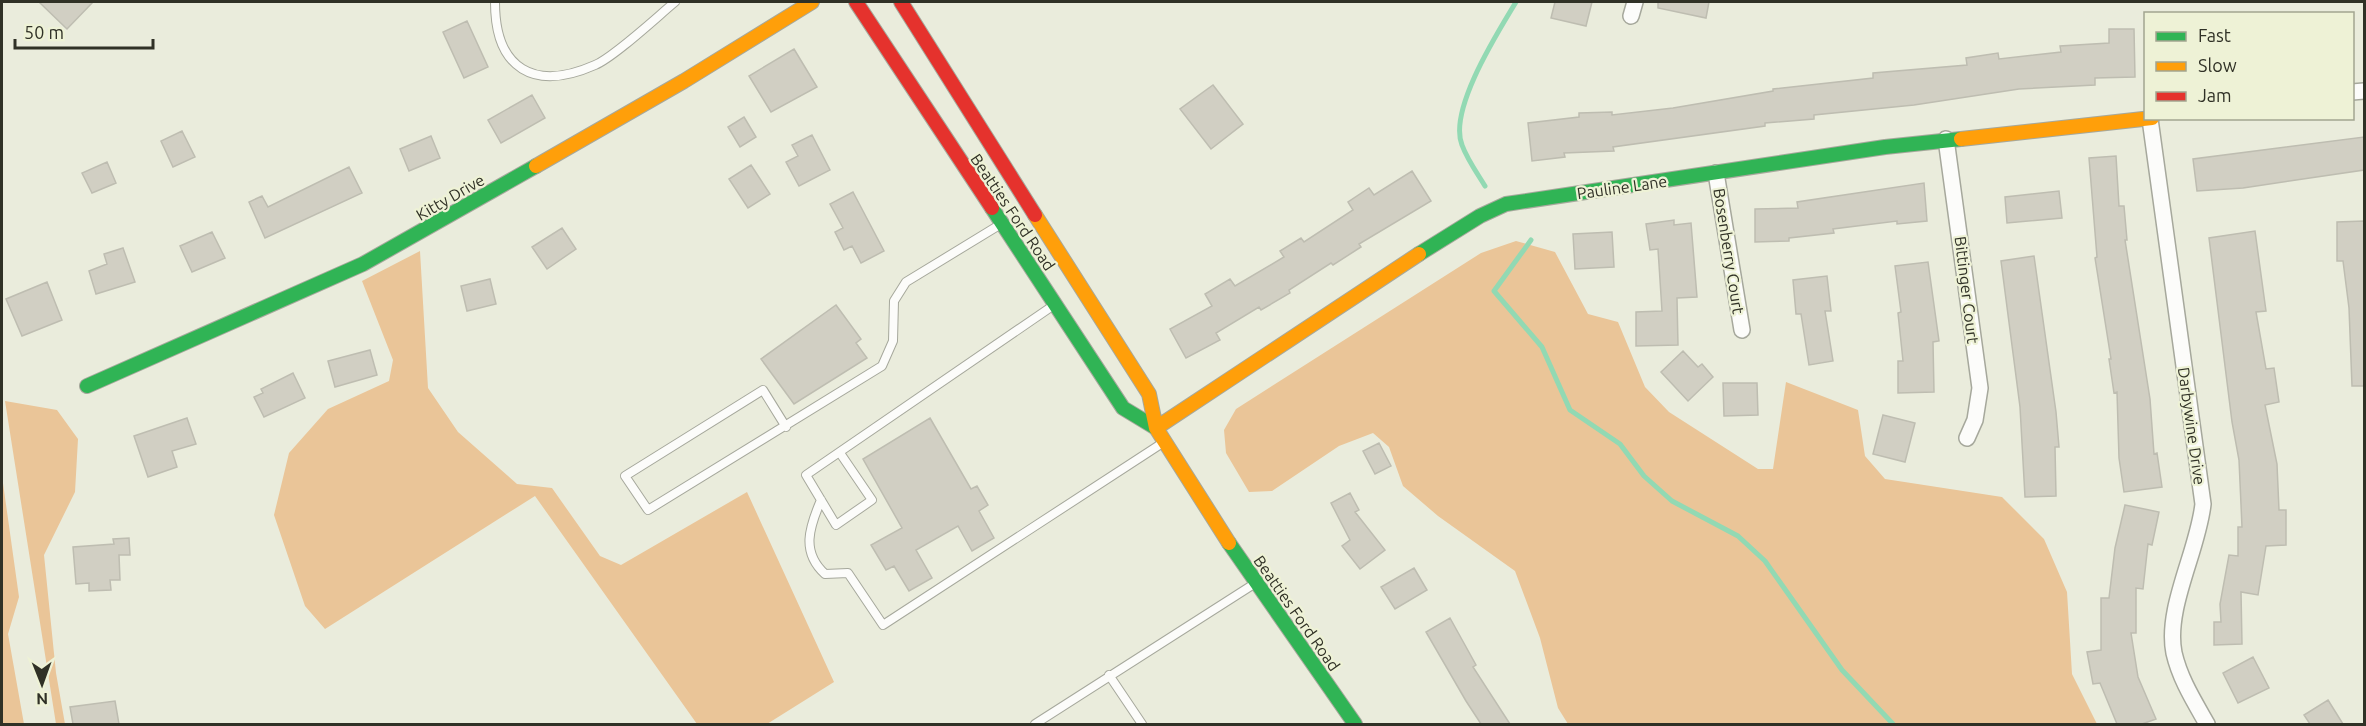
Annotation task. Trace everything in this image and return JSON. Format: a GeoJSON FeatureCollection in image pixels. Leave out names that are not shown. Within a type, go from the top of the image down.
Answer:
{"type":"FeatureCollection","features":[{"type":"Feature","properties":{"kind":"street","name":"Kitty Drive"},"geometry":{"type":"LineString","coordinates":[[87,387],[363,264],[684,81],[812,2]]}},
{"type":"Feature","properties":{"kind":"street","name":"Beatties Ford Road"},"geometry":{"type":"LineString","coordinates":[[856,2],[1123,408],[1156,429]]}},
{"type":"Feature","properties":{"kind":"street","name":"Beatties Ford Road"},"geometry":{"type":"LineString","coordinates":[[901,2],[1149,394],[1156,429],[1164,442],[1255,583],[1355,724]]}},
{"type":"Feature","properties":{"kind":"street","name":"Pauline Lane"},"geometry":{"type":"LineString","coordinates":[[1156,429],[1480,216],[1506,204],[1946,139],[2144,120]]}},
{"type":"Feature","properties":{"kind":"street","name":"Darbywine Drive"},"geometry":{"type":"LineString","coordinates":[[2150,120],[2202,504],[2200,527],[2180,593],[2173,631],[2174,651],[2181,676],[2207,724]]}},
{"type":"Feature","properties":{"kind":"street","name":"Bittinger Court"},"geometry":{"type":"LineString","coordinates":[[1946,139],[1980,388],[1975,420],[1967,438]]}},
{"type":"Feature","properties":{"kind":"street","name":"Bosenberry Court"},"geometry":{"type":"LineString","coordinates":[[1716,173],[1742,330]]}},
{"type":"Feature","properties":{"kind":"lane"},"geometry":{"type":"LineString","coordinates":[[495,2],[499,38],[513,64],[535,75],[558,76],[597,64],[675,2]]}},
{"type":"Feature","properties":{"kind":"lane"},"geometry":{"type":"LineString","coordinates":[[786,427],[763,390],[625,476],[648,510],[786,427],[882,366],[893,341],[894,301],[906,282],[1002,223]]}},
{"type":"Feature","properties":{"kind":"lane"},"geometry":{"type":"LineString","coordinates":[[840,453],[872,500],[836,525],[806,476],[1055,305]]}},
{"type":"Feature","properties":{"kind":"lane"},"geometry":{"type":"LineString","coordinates":[[820,500],[810,525],[810,548],[814,564],[825,574],[848,573],[884,625],[1164,442]]}},
{"type":"Feature","properties":{"kind":"lane"},"geometry":{"type":"LineString","coordinates":[[1035,724],[1255,583]]}},
{"type":"Feature","properties":{"kind":"lane"},"geometry":{"type":"LineString","coordinates":[[1109,675],[1142,724]]}},
{"type":"Feature","properties":{"kind":"shaded area"},"geometry":{"type":"Polygon","coordinates":[[[1516,241],[1555,252],[1588,314],[1618,322],[1645,387],[1669,412],[1758,469],[1773,469],[1786,382],[1858,410],[1865,456],[1885,479],[2002,497],[2044,539],[2067,592],[2072,674],[2097,724],[1568,724],[1558,708],[1540,638],[1515,571],[1438,516],[1403,486],[1389,447],[1373,433],[1339,446],[1272,491],[1249,492],[1226,453],[1224,430],[1236,409],[1481,253],[1516,241]]]}},
{"type":"Feature","properties":{"kind":"shaded area"},"geometry":{"type":"Polygon","coordinates":[[[420,251],[428,388],[458,432],[517,484],[552,488],[600,556],[621,565],[747,492],[834,682],[767,724],[697,724],[535,496],[325,629],[305,606],[274,515],[289,453],[328,409],[389,381],[393,360],[362,281],[420,251]]]}},
{"type":"Feature","properties":{"kind":"shaded area"},"geometry":{"type":"Polygon","coordinates":[[[5,401],[57,410],[78,439],[75,492],[44,555],[56,673],[65,724],[56,724],[5,401]]]}},
{"type":"Feature","properties":{"kind":"shaded area"},"geometry":{"type":"Polygon","coordinates":[[[2,476],[19,597],[8,634],[24,724],[2,724],[2,476]]]}},
{"type":"Feature","properties":{"kind":"building"},"geometry":{"type":"Polygon","coordinates":[[[39,2],[93,2],[67,29],[39,2]]]}},
{"type":"Feature","properties":{"kind":"building"},"geometry":{"type":"Polygon","coordinates":[[[1555,2],[1592,2],[1586,26],[1551,18],[1555,2]]]}},
{"type":"Feature","properties":{"kind":"building"},"geometry":{"type":"Polygon","coordinates":[[[1658,2],[1709,2],[1706,18],[1658,8],[1658,2]]]}},
{"type":"Feature","properties":{"kind":"building"},"geometry":{"type":"Polygon","coordinates":[[[467,21],[488,67],[464,78],[443,32],[467,21]]]}},
{"type":"Feature","properties":{"kind":"building"},"geometry":{"type":"Polygon","coordinates":[[[2109,29],[2134,29],[2135,77],[2095,78],[2095,85],[2019,89],[1914,105],[1814,115],[1814,119],[1765,123],[1765,126],[1613,147],[1614,151],[1564,153],[1565,157],[1532,161],[1528,123],[1579,117],[1579,113],[1612,112],[1612,115],[1673,108],[1773,91],[1773,89],[1873,78],[1873,73],[1967,65],[1966,58],[1998,53],[1999,59],[2061,52],[2060,46],[2109,43],[2109,29]]]}},
{"type":"Feature","properties":{"kind":"building"},"geometry":{"type":"Polygon","coordinates":[[[794,49],[817,87],[771,112],[749,76],[794,49]]]}},
{"type":"Feature","properties":{"kind":"building"},"geometry":{"type":"Polygon","coordinates":[[[1213,85],[1243,124],[1211,149],[1180,109],[1213,85]]]}},
{"type":"Feature","properties":{"kind":"building"},"geometry":{"type":"Polygon","coordinates":[[[532,95],[545,118],[501,143],[488,120],[532,95]]]}},
{"type":"Feature","properties":{"kind":"building"},"geometry":{"type":"Polygon","coordinates":[[[744,117],[756,137],[740,147],[728,127],[744,117]]]}},
{"type":"Feature","properties":{"kind":"building"},"geometry":{"type":"Polygon","coordinates":[[[182,131],[195,157],[173,167],[161,141],[182,131]]]}},
{"type":"Feature","properties":{"kind":"building"},"geometry":{"type":"Polygon","coordinates":[[[812,135],[830,170],[799,186],[786,162],[798,156],[792,145],[812,135]]]}},
{"type":"Feature","properties":{"kind":"building"},"geometry":{"type":"Polygon","coordinates":[[[431,136],[440,158],[409,171],[400,149],[431,136]]]}},
{"type":"Feature","properties":{"kind":"building"},"geometry":{"type":"Polygon","coordinates":[[[2364,137],[2364,170],[2243,188],[2197,191],[2193,159],[2364,137]]]}},
{"type":"Feature","properties":{"kind":"building"},"geometry":{"type":"Polygon","coordinates":[[[2116,156],[2119,206],[2124,206],[2127,240],[2125,240],[2150,399],[2154,454],[2157,453],[2162,487],[2124,492],[2119,458],[2117,392],[2114,393],[2095,258],[2097,257],[2089,158],[2116,156]]]}},
{"type":"Feature","properties":{"kind":"building"},"geometry":{"type":"Polygon","coordinates":[[[107,162],[116,183],[92,193],[82,173],[107,162]]]}},
{"type":"Feature","properties":{"kind":"building"},"geometry":{"type":"Polygon","coordinates":[[[751,165],[770,194],[748,208],[729,179],[751,165]]]}},
{"type":"Feature","properties":{"kind":"building"},"geometry":{"type":"Polygon","coordinates":[[[349,167],[362,193],[265,238],[249,202],[262,196],[268,207],[349,167]]]}},
{"type":"Feature","properties":{"kind":"building"},"geometry":{"type":"Polygon","coordinates":[[[1412,171],[1431,201],[1359,244],[1361,247],[1289,290],[1290,293],[1261,310],[1259,307],[1216,333],[1220,340],[1186,358],[1170,329],[1212,306],[1205,294],[1230,279],[1235,286],[1284,257],[1280,251],[1301,238],[1304,242],[1353,210],[1348,202],[1369,188],[1374,195],[1412,171]]]}},
{"type":"Feature","properties":{"kind":"building"},"geometry":{"type":"Polygon","coordinates":[[[1924,183],[1927,221],[1897,224],[1897,221],[1833,229],[1834,233],[1789,238],[1789,241],[1755,242],[1755,209],[1798,208],[1797,202],[1924,183]]]}},
{"type":"Feature","properties":{"kind":"building"},"geometry":{"type":"Polygon","coordinates":[[[2059,191],[2062,218],[2007,223],[2005,197],[2059,191]]]}},
{"type":"Feature","properties":{"kind":"building"},"geometry":{"type":"Polygon","coordinates":[[[853,192],[884,251],[861,263],[852,246],[844,250],[835,232],[843,228],[830,204],[853,192]]]}},
{"type":"Feature","properties":{"kind":"building"},"geometry":{"type":"Polygon","coordinates":[[[1674,220],[1674,225],[1691,223],[1697,297],[1677,298],[1678,345],[1636,346],[1636,312],[1662,311],[1658,249],[1650,250],[1646,224],[1674,220]]]}},
{"type":"Feature","properties":{"kind":"building"},"geometry":{"type":"Polygon","coordinates":[[[2364,221],[2364,386],[2352,386],[2349,308],[2343,261],[2337,261],[2337,222],[2364,221]]]}},
{"type":"Feature","properties":{"kind":"building"},"geometry":{"type":"Polygon","coordinates":[[[562,228],[576,249],[547,269],[532,247],[562,228]]]}},
{"type":"Feature","properties":{"kind":"building"},"geometry":{"type":"Polygon","coordinates":[[[2255,231],[2266,311],[2256,312],[2266,369],[2274,368],[2279,402],[2265,405],[2277,464],[2279,510],[2286,510],[2286,545],[2266,546],[2258,595],[2241,592],[2242,644],[2214,645],[2214,622],[2221,622],[2220,604],[2229,555],[2238,556],[2238,527],[2242,527],[2239,460],[2232,422],[2209,238],[2255,231]]]}},
{"type":"Feature","properties":{"kind":"building"},"geometry":{"type":"Polygon","coordinates":[[[212,232],[225,258],[192,272],[180,246],[212,232]]]}},
{"type":"Feature","properties":{"kind":"building"},"geometry":{"type":"Polygon","coordinates":[[[1612,232],[1614,267],[1575,269],[1573,234],[1612,232]]]}},
{"type":"Feature","properties":{"kind":"building"},"geometry":{"type":"Polygon","coordinates":[[[123,248],[135,282],[96,294],[89,271],[107,264],[104,254],[123,248]]]}},
{"type":"Feature","properties":{"kind":"building"},"geometry":{"type":"Polygon","coordinates":[[[2034,256],[2059,447],[2055,447],[2056,496],[2025,497],[2020,407],[2001,261],[2034,256]]]}},
{"type":"Feature","properties":{"kind":"building"},"geometry":{"type":"Polygon","coordinates":[[[1928,262],[1939,341],[1933,342],[1934,392],[1898,393],[1898,361],[1903,361],[1898,313],[1901,312],[1895,266],[1928,262]]]}},
{"type":"Feature","properties":{"kind":"building"},"geometry":{"type":"Polygon","coordinates":[[[1827,276],[1831,311],[1825,311],[1833,361],[1809,365],[1801,314],[1796,314],[1793,280],[1827,276]]]}},
{"type":"Feature","properties":{"kind":"building"},"geometry":{"type":"Polygon","coordinates":[[[490,279],[496,304],[467,311],[461,286],[490,279]]]}},
{"type":"Feature","properties":{"kind":"building"},"geometry":{"type":"Polygon","coordinates":[[[47,282],[62,320],[22,336],[6,299],[47,282]]]}},
{"type":"Feature","properties":{"kind":"building"},"geometry":{"type":"Polygon","coordinates":[[[836,305],[861,339],[856,343],[867,358],[794,404],[761,359],[836,305]]]}},
{"type":"Feature","properties":{"kind":"building"},"geometry":{"type":"Polygon","coordinates":[[[370,350],[377,375],[335,387],[328,361],[370,350]]]}},
{"type":"Feature","properties":{"kind":"building"},"geometry":{"type":"Polygon","coordinates":[[[1683,351],[1698,367],[1702,364],[1713,377],[1688,401],[1661,372],[1683,351]]]}},
{"type":"Feature","properties":{"kind":"building"},"geometry":{"type":"Polygon","coordinates":[[[293,373],[305,398],[264,417],[254,397],[263,393],[261,389],[293,373]]]}},
{"type":"Feature","properties":{"kind":"building"},"geometry":{"type":"Polygon","coordinates":[[[1723,383],[1757,383],[1758,415],[1724,416],[1723,383]]]}},
{"type":"Feature","properties":{"kind":"building"},"geometry":{"type":"Polygon","coordinates":[[[1883,415],[1915,423],[1905,462],[1873,454],[1883,415]]]}},
{"type":"Feature","properties":{"kind":"building"},"geometry":{"type":"Polygon","coordinates":[[[187,418],[196,444],[172,451],[177,467],[148,477],[134,436],[187,418]]]}},
{"type":"Feature","properties":{"kind":"building"},"geometry":{"type":"Polygon","coordinates":[[[930,418],[971,489],[977,486],[988,505],[979,511],[994,538],[972,551],[958,526],[916,550],[932,578],[909,591],[894,566],[886,570],[871,545],[902,528],[863,459],[930,418]]]}},
{"type":"Feature","properties":{"kind":"building"},"geometry":{"type":"Polygon","coordinates":[[[1379,443],[1391,466],[1375,474],[1363,451],[1379,443]]]}},
{"type":"Feature","properties":{"kind":"building"},"geometry":{"type":"Polygon","coordinates":[[[1350,493],[1359,510],[1355,512],[1385,550],[1360,569],[1342,546],[1350,540],[1331,503],[1350,493]]]}},
{"type":"Feature","properties":{"kind":"building"},"geometry":{"type":"Polygon","coordinates":[[[2125,505],[2159,512],[2152,545],[2148,544],[2143,589],[2136,588],[2136,633],[2131,633],[2138,677],[2156,719],[2142,724],[2117,724],[2100,683],[2093,684],[2087,652],[2101,650],[2101,598],[2109,598],[2115,548],[2125,505]]]}},
{"type":"Feature","properties":{"kind":"building"},"geometry":{"type":"Polygon","coordinates":[[[129,538],[130,555],[119,555],[120,580],[110,580],[111,590],[89,591],[89,583],[76,584],[73,547],[114,544],[113,539],[129,538]]]}},
{"type":"Feature","properties":{"kind":"building"},"geometry":{"type":"Polygon","coordinates":[[[1414,568],[1427,590],[1395,609],[1381,587],[1414,568]]]}},
{"type":"Feature","properties":{"kind":"building"},"geometry":{"type":"Polygon","coordinates":[[[1450,618],[1476,665],[1473,667],[1510,724],[1481,724],[1426,632],[1450,618]]]}},
{"type":"Feature","properties":{"kind":"building"},"geometry":{"type":"Polygon","coordinates":[[[2253,657],[2269,688],[2238,703],[2223,673],[2253,657]]]}},
{"type":"Feature","properties":{"kind":"building"},"geometry":{"type":"Polygon","coordinates":[[[2328,700],[2343,724],[2310,724],[2304,715],[2328,700]]]}},
{"type":"Feature","properties":{"kind":"building"},"geometry":{"type":"Polygon","coordinates":[[[115,701],[119,724],[73,724],[70,707],[115,701]]]}},
{"type":"Feature","properties":{"kind":"waterway"},"geometry":{"type":"LineString","coordinates":[[1485,186],[1462,145],[1460,130],[1462,112],[1468,92],[1487,51],[1516,2]]}},
{"type":"Feature","properties":{"kind":"waterway"},"geometry":{"type":"LineString","coordinates":[[1531,240],[1494,291],[1542,347],[1570,410],[1620,444],[1644,476],[1672,501],[1738,536],[1765,561],[1842,670],[1893,724]]}},
{"type":"Feature","properties":{"kind":"traffic: fast"},"geometry":{"type":"LineString","coordinates":[[1419,254],[1480,216],[1506,204],[1885,147],[1961,139]]}},
{"type":"Feature","properties":{"kind":"traffic: fast"},"geometry":{"type":"LineString","coordinates":[[87,386],[363,264],[536,166]]}},
{"type":"Feature","properties":{"kind":"traffic: fast"},"geometry":{"type":"LineString","coordinates":[[992,208],[1123,408],[1156,428]]}},
{"type":"Feature","properties":{"kind":"traffic: fast"},"geometry":{"type":"LineString","coordinates":[[1229,543],[1355,724]]}},
{"type":"Feature","properties":{"kind":"traffic: slow"},"geometry":{"type":"LineString","coordinates":[[536,166],[684,81],[812,2]]}},
{"type":"Feature","properties":{"kind":"traffic: slow"},"geometry":{"type":"LineString","coordinates":[[1961,139],[2144,119]]}},
{"type":"Feature","properties":{"kind":"traffic: slow"},"geometry":{"type":"LineString","coordinates":[[1035,215],[1149,394],[1156,428],[1229,543]]}},
{"type":"Feature","properties":{"kind":"traffic: slow"},"geometry":{"type":"LineString","coordinates":[[1156,428],[1419,254]]}},
{"type":"Feature","properties":{"kind":"traffic: jam"},"geometry":{"type":"LineString","coordinates":[[856,2],[992,208]]}},
{"type":"Feature","properties":{"kind":"traffic: jam"},"geometry":{"type":"LineString","coordinates":[[901,2],[1035,215]]}}]}
